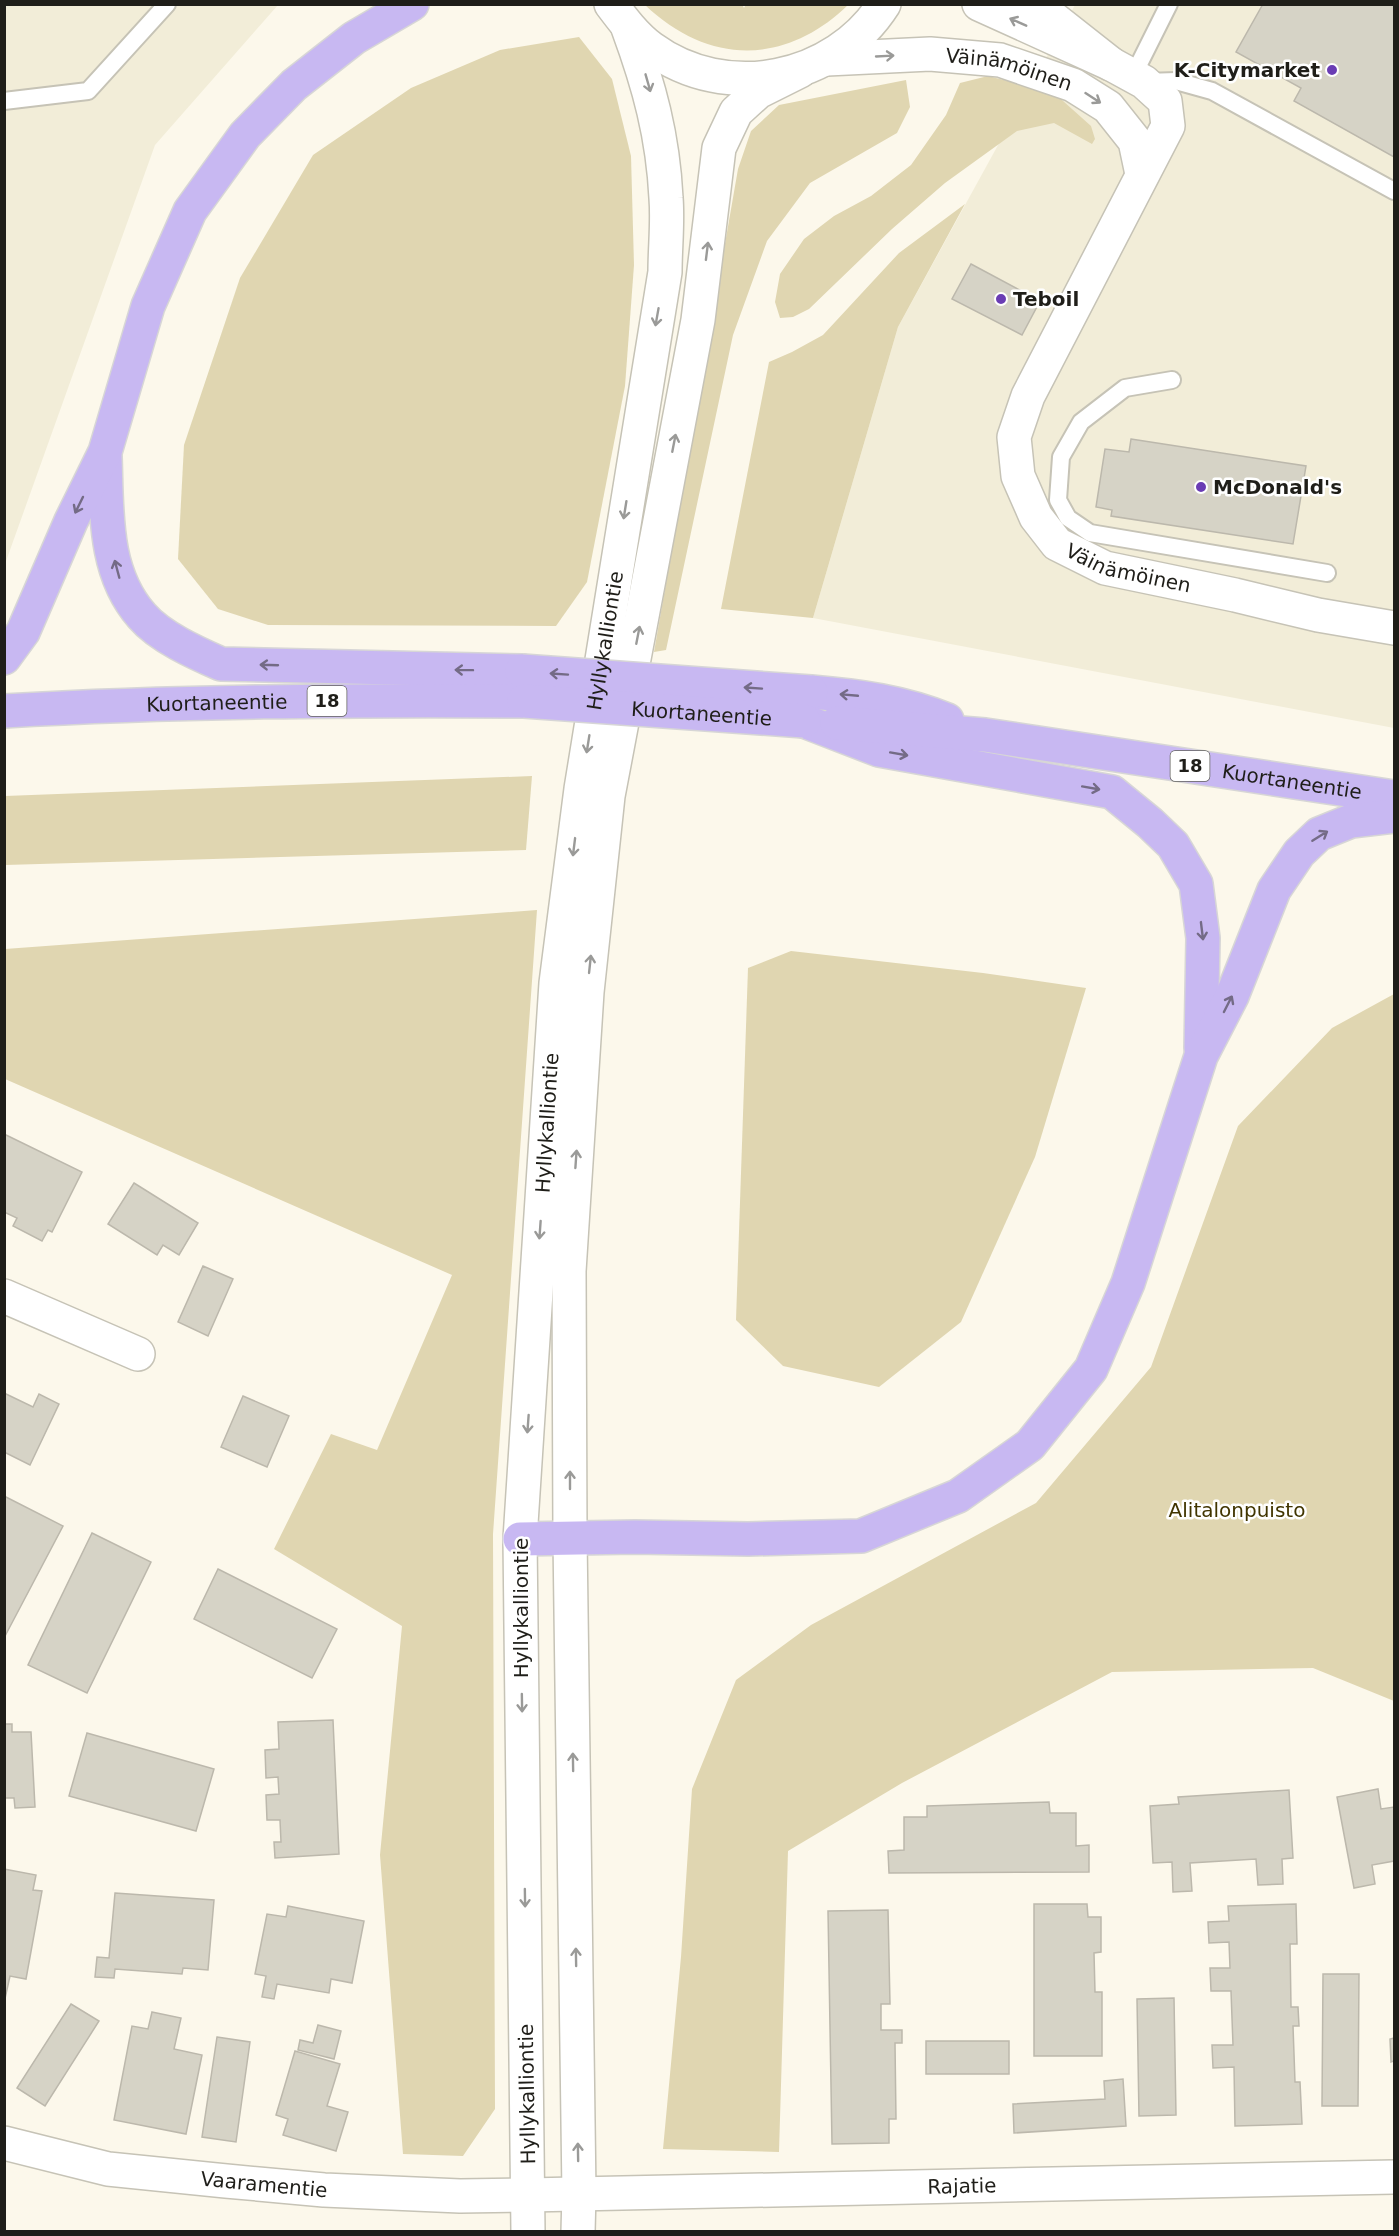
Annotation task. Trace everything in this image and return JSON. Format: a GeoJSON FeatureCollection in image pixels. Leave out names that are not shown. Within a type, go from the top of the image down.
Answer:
{"type":"FeatureCollection","features":[{"type":"Feature","properties":{"kind":"highway"},"geometry":{"type":"LineString","coordinates":[[4,658],[23,632],[71,521],[105,452],[148,306],[190,211],[245,135],[294,85],[354,38],[414,5]]}},
{"type":"Feature","properties":{"kind":"highway"},"geometry":{"type":"LineString","coordinates":[[105,452],[107,536],[120,583],[142,617],[180,646],[221,664],[523,686]]}},
{"type":"Feature","properties":{"kind":"highway","name":"Kuortaneentie"},"geometry":{"type":"LineString","coordinates":[[4,711],[141,704],[387,700],[523,686],[808,707],[1395,797]]}},
{"type":"Feature","properties":{"kind":"highway"},"geometry":{"type":"LineString","coordinates":[[808,707],[879,750],[1112,792],[1150,822],[1173,845],[1196,884],[1203,938],[1201,1056]]}},
{"type":"Feature","properties":{"kind":"highway"},"geometry":{"type":"LineString","coordinates":[[520,1539],[635,1537],[748,1539],[861,1536],[957,1496],[1030,1445],[1091,1369],[1124,1294],[1201,1056],[1232,996],[1274,890],[1299,853],[1319,834],[1351,821],[1395,816]]}},
{"type":"Feature","properties":{"kind":"main road"},"geometry":{"type":"LineString","coordinates":[[620,16],[652,48],[678,64],[708,75],[739,79],[770,78],[814,65],[854,41],[876,17],[884,4]]}},
{"type":"Feature","properties":{"kind":"main road","name":"Väinämöinen"},"geometry":{"type":"LineString","coordinates":[[979,4],[1129,74],[1165,101],[1168,126],[1028,396],[1014,438],[1018,476],[1036,517],[1057,544],[1106,568],[1235,594],[1318,615],[1395,628]]}},
{"type":"Feature","properties":{"kind":"main road"},"geometry":{"type":"LineString","coordinates":[[1035,4],[1129,74]]}},
{"type":"Feature","properties":{"kind":"main road","name":"Hyllykalliontie"},"geometry":{"type":"LineString","coordinates":[[528,2232],[520,1539],[556,983],[583,777],[665,272],[667,199],[662,146],[648,81],[620,16]]}},
{"type":"Feature","properties":{"kind":"main road","name":"Väinämöinen"},"geometry":{"type":"LineString","coordinates":[[814,65],[930,54],[1000,60],[1073,85],[1108,107],[1135,141],[1142,174]]}},
{"type":"Feature","properties":{"kind":"main road","name":"Hyllykalliontie"},"geometry":{"type":"LineString","coordinates":[[578,2232],[569,1271],[586,992],[608,796],[698,320],[719,148],[736,112],[758,92],[814,65]]}},
{"type":"Feature","properties":{"kind":"main road"},"geometry":{"type":"LineString","coordinates":[[4,1296],[138,1354]]}},
{"type":"Feature","properties":{"kind":"main road","name":"Vaaramentie"},"geometry":{"type":"LineString","coordinates":[[4,2143],[108,2169],[226,2181],[324,2190],[460,2196],[528,2194]]}},
{"type":"Feature","properties":{"kind":"main road","name":"Rajatie"},"geometry":{"type":"LineString","coordinates":[[528,2194],[1395,2177]]}},
{"type":"Feature","properties":{"kind":"lane"},"geometry":{"type":"LineString","coordinates":[[4,101],[88,91],[167,4]]}},
{"type":"Feature","properties":{"kind":"lane"},"geometry":{"type":"LineString","coordinates":[[1169,4],[1129,74],[1176,81],[1212,91],[1395,191]]}},
{"type":"Feature","properties":{"kind":"lane"},"geometry":{"type":"LineString","coordinates":[[1172,380],[1125,388],[1081,422],[1061,457],[1058,500],[1068,518],[1090,533],[1327,573]]}},
{"type":"Feature","properties":{"kind":"shaded area"},"geometry":{"type":"Polygon","coordinates":[[[5,5],[278,5],[155,145],[5,564],[5,5]]]}},
{"type":"Feature","properties":{"kind":"shaded area"},"geometry":{"type":"Polygon","coordinates":[[[1075,5],[1394,5],[1394,728],[813,618],[898,327],[1075,5]]]}},
{"type":"Feature","properties":{"kind":"green space"},"geometry":{"type":"Polygon","coordinates":[[[742,4],[744,8],[746,4],[848,5],[824,25],[799,39],[773,48],[746,50],[720,47],[694,39],[669,25],[645,5],[742,4]]]}},
{"type":"Feature","properties":{"kind":"green space"},"geometry":{"type":"Polygon","coordinates":[[[579,37],[612,79],[631,156],[634,265],[625,386],[587,582],[556,626],[268,625],[218,609],[178,559],[184,445],[240,278],[313,155],[411,88],[500,50],[579,37]]]}},
{"type":"Feature","properties":{"kind":"green space"},"geometry":{"type":"Polygon","coordinates":[[[988,76],[1053,92],[1091,126],[1095,139],[1092,144],[1054,123],[1017,131],[945,183],[892,229],[809,309],[793,317],[780,318],[775,302],[780,274],[804,239],[834,216],[871,196],[911,165],[946,115],[960,83],[988,76]]]}},
{"type":"Feature","properties":{"kind":"green space"},"geometry":{"type":"Polygon","coordinates":[[[906,80],[910,107],[897,133],[810,183],[767,241],[733,335],[666,650],[654,652],[738,169],[751,131],[779,105],[906,80]]]}},
{"type":"Feature","properties":{"kind":"green space"},"geometry":{"type":"Polygon","coordinates":[[[965,204],[898,327],[813,618],[721,609],[769,362],[823,335],[899,253],[965,204]]]}},
{"type":"Feature","properties":{"kind":"green space"},"geometry":{"type":"Polygon","coordinates":[[[532,776],[526,850],[5,865],[5,796],[532,776]]]}},
{"type":"Feature","properties":{"kind":"green space"},"geometry":{"type":"Polygon","coordinates":[[[537,910],[493,1534],[495,2109],[463,2156],[403,2154],[380,1855],[402,1626],[274,1549],[331,1434],[377,1450],[452,1275],[5,1079],[5,949],[537,910]]]}},
{"type":"Feature","properties":{"kind":"green space"},"geometry":{"type":"Polygon","coordinates":[[[791,951],[983,973],[1086,988],[1035,1157],[961,1322],[879,1387],[783,1366],[736,1320],[748,968],[791,951]]]}},
{"type":"Feature","properties":{"kind":"green space","name":"Alitalonpuisto"},"geometry":{"type":"Polygon","coordinates":[[[1394,994],[1394,1701],[1313,1668],[1112,1672],[902,1783],[788,1851],[779,2152],[663,2149],[681,1957],[692,1789],[736,1680],[811,1625],[1036,1503],[1151,1367],[1238,1126],[1332,1028],[1394,994]]]}},
{"type":"Feature","properties":{"kind":"building","name":"K-Citymarket"},"geometry":{"type":"Polygon","coordinates":[[[1263,4],[1394,4],[1394,157],[1294,101],[1301,88],[1236,52],[1263,4]]]}},
{"type":"Feature","properties":{"kind":"building"},"geometry":{"type":"Polygon","coordinates":[[[971,264],[1040,301],[1022,335],[952,299],[971,264]]]}},
{"type":"Feature","properties":{"kind":"building","name":"McDonald's"},"geometry":{"type":"Polygon","coordinates":[[[1131,439],[1306,466],[1293,544],[1111,516],[1112,510],[1096,507],[1105,449],[1129,452],[1131,439]]]}},
{"type":"Feature","properties":{"kind":"building"},"geometry":{"type":"Polygon","coordinates":[[[4,1134],[82,1172],[52,1232],[48,1230],[42,1241],[13,1226],[17,1218],[4,1212],[4,1134]]]}},
{"type":"Feature","properties":{"kind":"building"},"geometry":{"type":"Polygon","coordinates":[[[134,1183],[198,1223],[179,1255],[163,1245],[157,1255],[108,1224],[134,1183]]]}},
{"type":"Feature","properties":{"kind":"building"},"geometry":{"type":"Polygon","coordinates":[[[203,1266],[233,1279],[208,1336],[178,1322],[203,1266]]]}},
{"type":"Feature","properties":{"kind":"building"},"geometry":{"type":"Polygon","coordinates":[[[4,1393],[33,1407],[39,1394],[59,1404],[30,1465],[4,1452],[4,1393]]]}},
{"type":"Feature","properties":{"kind":"building"},"geometry":{"type":"Polygon","coordinates":[[[243,1396],[289,1416],[267,1467],[221,1447],[243,1396]]]}},
{"type":"Feature","properties":{"kind":"building"},"geometry":{"type":"Polygon","coordinates":[[[4,1496],[63,1526],[4,1638],[4,1496]]]}},
{"type":"Feature","properties":{"kind":"building"},"geometry":{"type":"Polygon","coordinates":[[[92,1533],[151,1562],[87,1693],[28,1665],[92,1533]]]}},
{"type":"Feature","properties":{"kind":"building"},"geometry":{"type":"Polygon","coordinates":[[[218,1569],[337,1629],[312,1678],[194,1619],[218,1569]]]}},
{"type":"Feature","properties":{"kind":"building"},"geometry":{"type":"Polygon","coordinates":[[[333,1720],[339,1854],[275,1858],[274,1842],[281,1842],[280,1820],[267,1820],[266,1795],[279,1794],[278,1777],[266,1778],[265,1750],[279,1749],[278,1722],[333,1720]]]}},
{"type":"Feature","properties":{"kind":"building"},"geometry":{"type":"Polygon","coordinates":[[[4,1724],[12,1724],[12,1732],[31,1732],[35,1807],[15,1808],[14,1798],[4,1798],[4,1724]]]}},
{"type":"Feature","properties":{"kind":"building"},"geometry":{"type":"Polygon","coordinates":[[[87,1733],[214,1769],[196,1831],[69,1796],[87,1733]]]}},
{"type":"Feature","properties":{"kind":"building"},"geometry":{"type":"Polygon","coordinates":[[[1378,1789],[1381,1809],[1394,1807],[1394,1861],[1372,1865],[1375,1884],[1354,1888],[1337,1797],[1378,1789]]]}},
{"type":"Feature","properties":{"kind":"building"},"geometry":{"type":"Polygon","coordinates":[[[1289,1790],[1293,1858],[1282,1859],[1283,1884],[1258,1885],[1256,1859],[1190,1863],[1192,1891],[1173,1892],[1172,1862],[1153,1863],[1150,1806],[1179,1804],[1178,1797],[1289,1790]]]}},
{"type":"Feature","properties":{"kind":"building"},"geometry":{"type":"Polygon","coordinates":[[[1049,1802],[1050,1813],[1076,1813],[1076,1846],[1089,1845],[1089,1872],[889,1873],[888,1851],[904,1850],[904,1817],[927,1817],[927,1806],[1049,1802]]]}},
{"type":"Feature","properties":{"kind":"building"},"geometry":{"type":"Polygon","coordinates":[[[4,1869],[36,1875],[33,1890],[42,1891],[26,1979],[10,1976],[4,2003],[4,1869]]]}},
{"type":"Feature","properties":{"kind":"building"},"geometry":{"type":"Polygon","coordinates":[[[115,1893],[214,1900],[208,1970],[183,1968],[182,1974],[115,1969],[114,1978],[95,1977],[97,1957],[109,1958],[115,1893]]]}},
{"type":"Feature","properties":{"kind":"building"},"geometry":{"type":"Polygon","coordinates":[[[1034,1904],[1087,1904],[1088,1917],[1101,1917],[1101,1952],[1094,1953],[1095,1992],[1102,1992],[1102,2056],[1034,2056],[1034,1904]]]}},
{"type":"Feature","properties":{"kind":"building"},"geometry":{"type":"Polygon","coordinates":[[[1296,1904],[1297,1944],[1290,1944],[1291,2007],[1298,2007],[1299,2026],[1293,2026],[1295,2082],[1300,2082],[1302,2124],[1235,2126],[1234,2067],[1213,2068],[1212,2045],[1233,2045],[1231,1991],[1211,1991],[1210,1968],[1230,1968],[1229,1942],[1209,1943],[1208,1922],[1229,1921],[1228,1906],[1296,1904]]]}},
{"type":"Feature","properties":{"kind":"building"},"geometry":{"type":"Polygon","coordinates":[[[288,1906],[364,1921],[352,1983],[331,1979],[329,1993],[277,1984],[274,1999],[262,1997],[266,1976],[255,1974],[267,1914],[286,1917],[288,1906]]]}},
{"type":"Feature","properties":{"kind":"building"},"geometry":{"type":"Polygon","coordinates":[[[888,1910],[890,2004],[881,2004],[881,2030],[902,2030],[902,2043],[895,2043],[896,2119],[889,2119],[889,2143],[832,2144],[828,1911],[888,1910]]]}},
{"type":"Feature","properties":{"kind":"building"},"geometry":{"type":"Polygon","coordinates":[[[1323,1974],[1359,1974],[1358,2106],[1322,2106],[1323,1974]]]}},
{"type":"Feature","properties":{"kind":"building"},"geometry":{"type":"Polygon","coordinates":[[[1174,1998],[1176,2115],[1139,2116],[1137,1999],[1174,1998]]]}},
{"type":"Feature","properties":{"kind":"building"},"geometry":{"type":"Polygon","coordinates":[[[71,2004],[99,2021],[45,2106],[17,2088],[71,2004]]]}},
{"type":"Feature","properties":{"kind":"building"},"geometry":{"type":"Polygon","coordinates":[[[152,2012],[181,2018],[174,2049],[202,2055],[186,2134],[114,2120],[132,2026],[148,2029],[152,2012]]]}},
{"type":"Feature","properties":{"kind":"building"},"geometry":{"type":"Polygon","coordinates":[[[318,2025],[341,2031],[334,2059],[298,2050],[300,2040],[313,2043],[318,2025]]]}},
{"type":"Feature","properties":{"kind":"building"},"geometry":{"type":"Polygon","coordinates":[[[217,2037],[250,2042],[236,2142],[202,2137],[217,2037]]]}},
{"type":"Feature","properties":{"kind":"building"},"geometry":{"type":"Polygon","coordinates":[[[1394,2038],[1394,2061],[1391,2062],[1390,2039],[1394,2038]]]}},
{"type":"Feature","properties":{"kind":"building"},"geometry":{"type":"Polygon","coordinates":[[[926,2041],[1009,2041],[1009,2074],[926,2074],[926,2041]]]}},
{"type":"Feature","properties":{"kind":"building"},"geometry":{"type":"Polygon","coordinates":[[[295,2051],[340,2064],[327,2106],[348,2112],[336,2151],[283,2135],[288,2119],[276,2115],[295,2051]]]}},
{"type":"Feature","properties":{"kind":"building"},"geometry":{"type":"Polygon","coordinates":[[[1123,2079],[1126,2126],[1014,2133],[1013,2104],[1105,2099],[1104,2081],[1123,2079]]]}},
{"type":"Feature","properties":{"kind":"place","name":"K-Citymarket"},"geometry":{"type":"Point","coordinates":[1332,70]}},
{"type":"Feature","properties":{"kind":"place","name":"Teboil"},"geometry":{"type":"Point","coordinates":[1001,299]}},
{"type":"Feature","properties":{"kind":"place","name":"McDonald's"},"geometry":{"type":"Point","coordinates":[1201,487]}}]}
